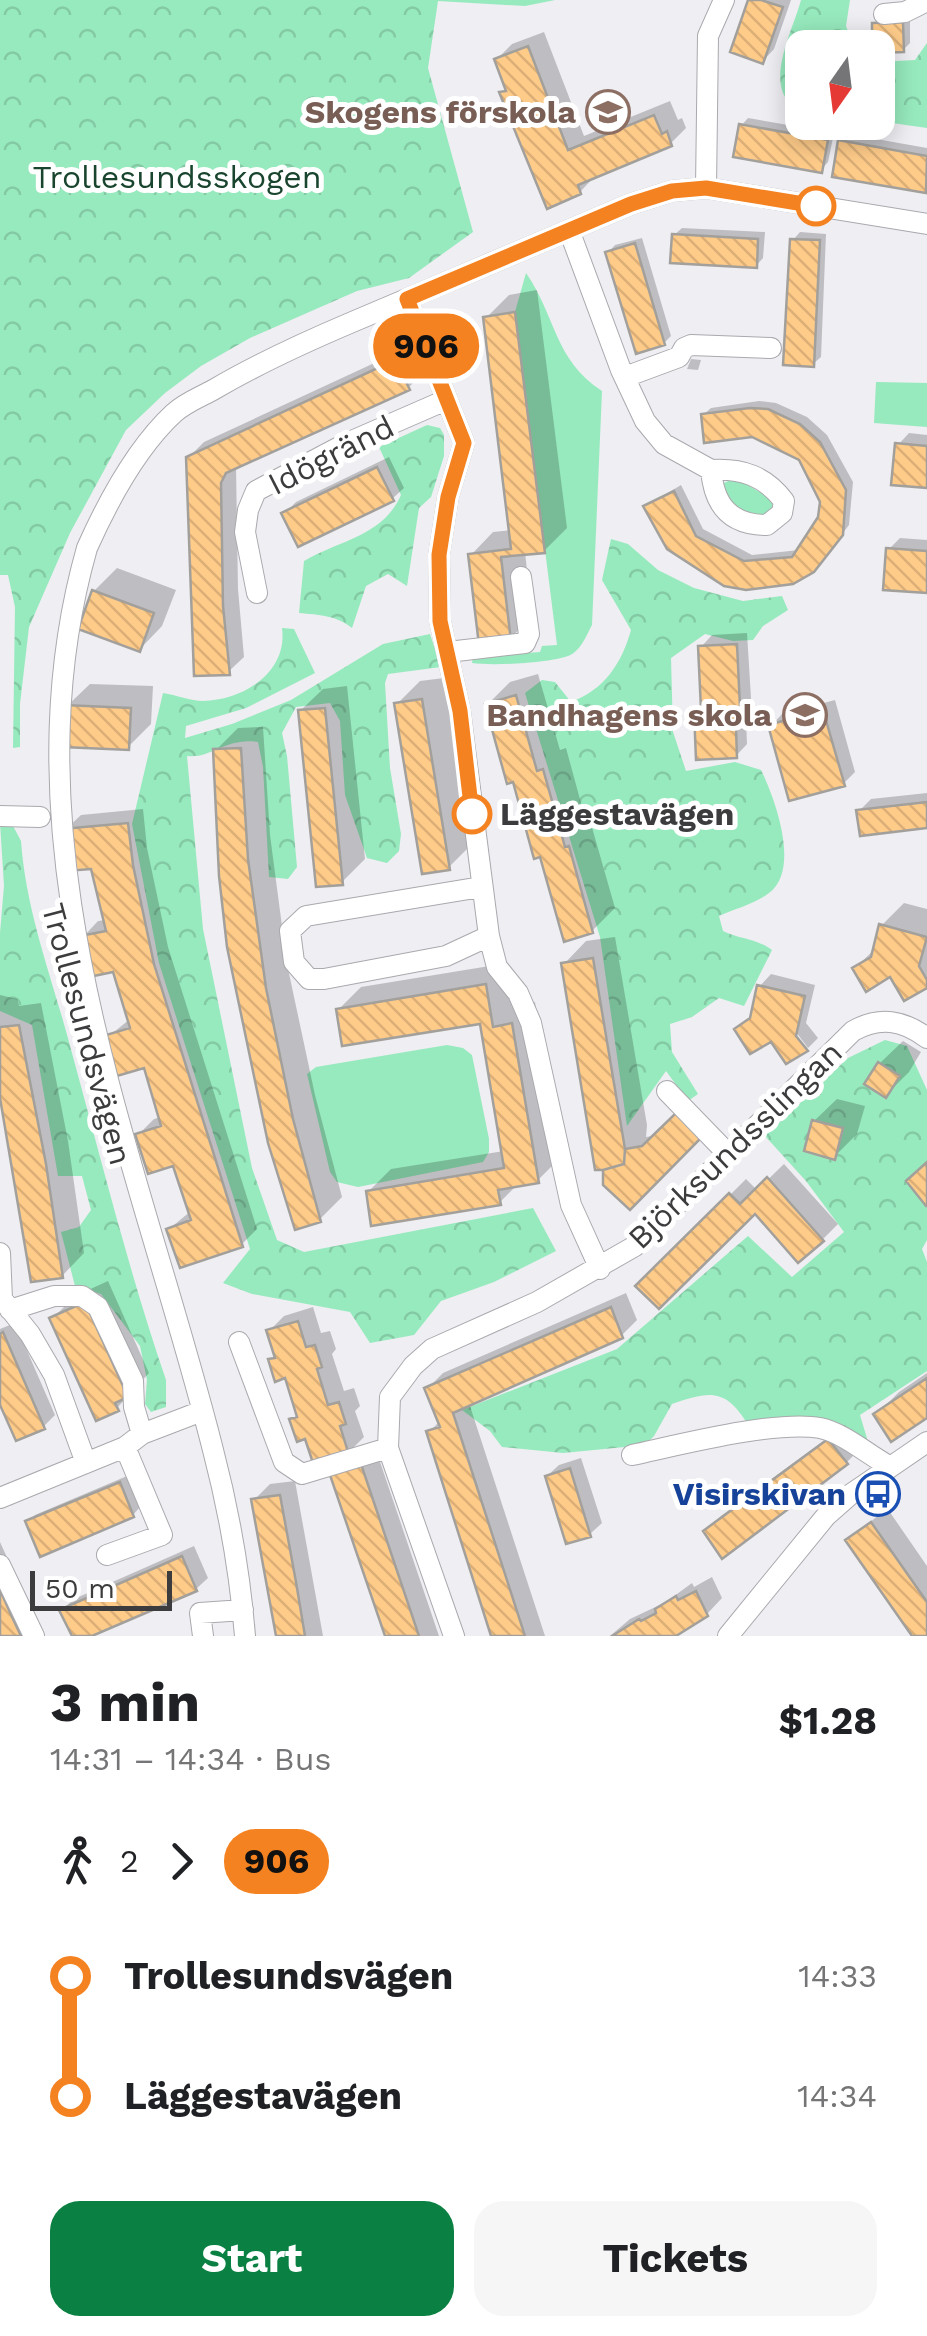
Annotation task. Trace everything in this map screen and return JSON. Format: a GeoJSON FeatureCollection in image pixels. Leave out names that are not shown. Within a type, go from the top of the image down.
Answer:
{"type":"FeatureCollection","features":[{"type":"Feature","properties":{"kind":"street"},"geometry":{"type":"LineString","coordinates":[[706,188],[708,36],[724,0]]}},
{"type":"Feature","properties":{"kind":"street"},"geometry":{"type":"LineString","coordinates":[[884,14],[905,12],[927,1]]}},
{"type":"Feature","properties":{"kind":"street"},"geometry":{"type":"LineString","coordinates":[[42,840],[42,739],[48,667],[66,596],[102,515],[149,442],[176,410],[269,358],[631,204],[672,191],[706,188],[927,224]]}},
{"type":"Feature","properties":{"kind":"street"},"geometry":{"type":"LineString","coordinates":[[569,230],[645,421],[664,444],[711,470]]}},
{"type":"Feature","properties":{"kind":"street"},"geometry":{"type":"LineString","coordinates":[[407,299],[464,443],[448,497],[439,555],[440,621],[460,711],[490,936],[497,966],[518,993],[531,1023],[571,1205],[600,1269]]}},
{"type":"Feature","properties":{"kind":"street"},"geometry":{"type":"LineString","coordinates":[[625,377],[679,357],[684,348],[691,346],[770,348]]}},
{"type":"Feature","properties":{"kind":"street","name":"Idögränd"},"geometry":{"type":"LineString","coordinates":[[257,592],[245,532],[256,491],[345,444],[446,400]]}},
{"type":"Feature","properties":{"kind":"street"},"geometry":{"type":"LineString","coordinates":[[448,652],[524,644],[529,634],[521,577]]}},
{"type":"Feature","properties":{"kind":"street"},"geometry":{"type":"LineString","coordinates":[[0,816],[40,817]]}},
{"type":"Feature","properties":{"kind":"street","name":"Trollesundsvägen"},"geometry":{"type":"LineString","coordinates":[[47,878],[66,981],[88,1064],[202,1411],[226,1506],[245,1636]]}},
{"type":"Feature","properties":{"kind":"street"},"geometry":{"type":"LineString","coordinates":[[481,887],[306,916],[290,931],[294,962],[310,979],[324,979],[446,956],[490,936]]}},
{"type":"Feature","properties":{"kind":"street","name":"Björksundsslingan"},"geometry":{"type":"LineString","coordinates":[[454,1636],[388,1448],[390,1397],[414,1366],[432,1349],[537,1302],[636,1246],[853,1031],[867,1023],[888,1021],[908,1024],[927,1038]]}},
{"type":"Feature","properties":{"kind":"street"},"geometry":{"type":"LineString","coordinates":[[667,1091],[728,1154]]}},
{"type":"Feature","properties":{"kind":"street"},"geometry":{"type":"LineString","coordinates":[[0,1253],[4,1302],[30,1334],[54,1375],[86,1463]]}},
{"type":"Feature","properties":{"kind":"street"},"geometry":{"type":"LineString","coordinates":[[4,1302],[82,1296],[98,1306],[133,1381],[134,1440],[162,1535],[107,1555]]}},
{"type":"Feature","properties":{"kind":"street"},"geometry":{"type":"LineString","coordinates":[[239,1342],[284,1462],[302,1474],[388,1448]]}},
{"type":"Feature","properties":{"kind":"street"},"geometry":{"type":"LineString","coordinates":[[0,1498],[202,1411]]}},
{"type":"Feature","properties":{"kind":"street"},"geometry":{"type":"LineString","coordinates":[[632,1455],[738,1434],[801,1427],[835,1434],[889,1466]]}},
{"type":"Feature","properties":{"kind":"street"},"geometry":{"type":"LineString","coordinates":[[728,1636],[826,1516],[889,1466],[927,1442]]}},
{"type":"Feature","properties":{"kind":"street"},"geometry":{"type":"LineString","coordinates":[[0,1565],[34,1636]]}},
{"type":"Feature","properties":{"kind":"street"},"geometry":{"type":"LineString","coordinates":[[203,1636],[200,1614],[242,1610]]}},
{"type":"Feature","properties":{"kind":"green space","name":"Trollesundsskogen"},"geometry":{"type":"Polygon","coordinates":[[[0,0],[555,0],[525,6],[438,1],[428,68],[473,232],[409,278],[357,291],[250,338],[201,366],[126,430],[70,533],[29,627],[20,704],[20,747],[13,748],[15,607],[8,575],[0,575],[0,0]]]}},
{"type":"Feature","properties":{"kind":"green space"},"geometry":{"type":"Polygon","coordinates":[[[801,0],[850,0],[848,30],[791,30],[801,0]]]}},
{"type":"Feature","properties":{"kind":"green space"},"geometry":{"type":"Polygon","coordinates":[[[927,43],[927,128],[895,123],[895,61],[915,60],[927,43]]]}},
{"type":"Feature","properties":{"kind":"green space"},"geometry":{"type":"Polygon","coordinates":[[[785,48],[785,95],[780,76],[785,48]]]}},
{"type":"Feature","properties":{"kind":"green space"},"geometry":{"type":"Polygon","coordinates":[[[526,273],[574,366],[602,391],[592,625],[580,647],[568,656],[520,663],[472,663],[473,657],[540,652],[542,646],[557,645],[515,312],[526,273]]]}},
{"type":"Feature","properties":{"kind":"green space"},"geometry":{"type":"Polygon","coordinates":[[[876,382],[927,383],[927,427],[874,423],[876,382]]]}},
{"type":"Feature","properties":{"kind":"green space"},"geometry":{"type":"Polygon","coordinates":[[[427,425],[440,428],[444,435],[444,456],[431,497],[419,508],[407,586],[388,574],[366,586],[352,628],[333,618],[299,613],[304,561],[372,528],[393,509],[401,495],[379,447],[427,425]]]}},
{"type":"Feature","properties":{"kind":"green space"},"geometry":{"type":"Polygon","coordinates":[[[735,478],[772,499],[774,515],[741,517],[720,494],[724,483],[735,478]]]}},
{"type":"Feature","properties":{"kind":"green space"},"geometry":{"type":"Polygon","coordinates":[[[611,539],[628,544],[658,570],[694,588],[743,601],[782,596],[788,610],[763,626],[753,640],[733,641],[705,634],[671,658],[673,732],[686,771],[735,762],[761,770],[782,833],[783,868],[769,893],[719,916],[723,931],[772,950],[744,1006],[719,998],[692,1017],[670,1024],[672,1052],[698,1094],[688,1101],[666,1071],[627,1126],[600,937],[525,693],[542,680],[555,682],[571,702],[602,683],[617,664],[631,630],[602,580],[611,539]]]}},
{"type":"Feature","properties":{"kind":"green space"},"geometry":{"type":"Polygon","coordinates":[[[282,628],[294,629],[315,673],[246,708],[186,726],[185,738],[291,700],[383,644],[430,634],[441,667],[388,674],[385,683],[390,768],[401,834],[399,851],[387,863],[367,858],[345,795],[340,721],[330,703],[296,707],[282,733],[297,867],[288,879],[269,877],[258,742],[247,741],[187,756],[203,929],[252,1168],[277,1240],[304,1252],[533,1208],[556,1251],[494,1282],[441,1301],[414,1335],[370,1343],[350,1312],[252,1294],[223,1283],[250,1249],[159,963],[132,824],[163,693],[203,701],[248,689],[260,681],[278,658],[282,628]]]}},
{"type":"Feature","properties":{"kind":"green space"},"geometry":{"type":"Polygon","coordinates":[[[0,823],[12,824],[21,841],[40,943],[166,1380],[166,1407],[151,1412],[145,1404],[147,1380],[140,1346],[101,1294],[75,1286],[61,1232],[79,1227],[91,1210],[82,1176],[58,1176],[32,1025],[0,1011],[4,886],[0,823]]]}},
{"type":"Feature","properties":{"kind":"green space"},"geometry":{"type":"Polygon","coordinates":[[[885,1040],[907,1046],[927,1090],[927,1240],[922,1249],[927,1262],[927,1371],[860,1415],[869,1445],[749,1426],[733,1405],[708,1395],[672,1404],[645,1445],[563,1453],[502,1447],[490,1431],[462,1410],[617,1349],[748,1236],[792,1277],[844,1232],[806,1181],[765,1136],[848,1058],[885,1040]]]}},
{"type":"Feature","properties":{"kind":"green space"},"geometry":{"type":"Polygon","coordinates":[[[447,1045],[463,1048],[472,1055],[489,1139],[489,1152],[483,1162],[358,1187],[337,1182],[330,1172],[307,1074],[316,1067],[447,1045]]]}},
{"type":"Feature","properties":{"kind":"building"},"geometry":{"type":"Polygon","coordinates":[[[748,0],[783,7],[763,64],[730,52],[748,0]]]}},
{"type":"Feature","properties":{"kind":"building"},"geometry":{"type":"Polygon","coordinates":[[[903,22],[904,52],[895,52],[895,30],[872,30],[872,23],[903,22]]]}},
{"type":"Feature","properties":{"kind":"building"},"geometry":{"type":"Polygon","coordinates":[[[528,46],[568,150],[654,115],[662,134],[667,131],[672,146],[578,185],[581,194],[547,209],[499,92],[506,91],[494,59],[528,46]]]}},
{"type":"Feature","properties":{"kind":"building"},"geometry":{"type":"Polygon","coordinates":[[[739,124],[785,132],[785,140],[828,140],[822,173],[733,157],[739,124]]]}},
{"type":"Feature","properties":{"kind":"building"},"geometry":{"type":"Polygon","coordinates":[[[838,140],[927,156],[926,193],[832,177],[838,140]]]}},
{"type":"Feature","properties":{"kind":"building"},"geometry":{"type":"Polygon","coordinates":[[[672,234],[758,239],[757,268],[670,263],[672,234]]]}},
{"type":"Feature","properties":{"kind":"building"},"geometry":{"type":"Polygon","coordinates":[[[790,239],[820,240],[814,367],[783,365],[790,239]]]}},
{"type":"Feature","properties":{"kind":"building"},"geometry":{"type":"Polygon","coordinates":[[[635,243],[665,345],[636,354],[605,252],[635,243]]]}},
{"type":"Feature","properties":{"kind":"building"},"geometry":{"type":"Polygon","coordinates":[[[515,312],[545,553],[501,557],[511,641],[479,645],[468,554],[511,549],[483,317],[515,312]]]}},
{"type":"Feature","properties":{"kind":"building"},"geometry":{"type":"Polygon","coordinates":[[[395,360],[410,390],[226,473],[221,483],[223,606],[230,675],[194,676],[186,457],[395,360]]]}},
{"type":"Feature","properties":{"kind":"building"},"geometry":{"type":"Polygon","coordinates":[[[768,409],[800,424],[820,442],[846,490],[843,535],[814,572],[793,584],[746,590],[724,586],[667,549],[643,506],[674,491],[696,536],[744,561],[792,557],[818,517],[820,502],[799,460],[752,437],[704,443],[701,414],[768,409]]]}},
{"type":"Feature","properties":{"kind":"building"},"geometry":{"type":"Polygon","coordinates":[[[895,443],[927,446],[927,488],[891,485],[895,443]]]}},
{"type":"Feature","properties":{"kind":"building"},"geometry":{"type":"Polygon","coordinates":[[[377,467],[394,501],[298,547],[281,513],[377,467]]]}},
{"type":"Feature","properties":{"kind":"building"},"geometry":{"type":"Polygon","coordinates":[[[886,548],[927,551],[927,593],[883,590],[886,548]]]}},
{"type":"Feature","properties":{"kind":"building"},"geometry":{"type":"Polygon","coordinates":[[[92,590],[154,613],[140,652],[78,629],[92,590]]]}},
{"type":"Feature","properties":{"kind":"building"},"geometry":{"type":"Polygon","coordinates":[[[737,644],[741,728],[736,728],[737,758],[696,760],[694,710],[701,709],[698,646],[737,644]]]}},
{"type":"Feature","properties":{"kind":"building"},"geometry":{"type":"Polygon","coordinates":[[[516,695],[537,771],[543,769],[565,847],[569,846],[593,933],[564,942],[540,857],[534,859],[513,782],[507,784],[485,704],[516,695]]]}},
{"type":"Feature","properties":{"kind":"building"},"geometry":{"type":"Polygon","coordinates":[[[422,699],[450,870],[422,874],[394,703],[422,699]]]}},
{"type":"Feature","properties":{"kind":"building"},"geometry":{"type":"Polygon","coordinates":[[[64,705],[131,708],[129,750],[63,747],[64,705]]]}},
{"type":"Feature","properties":{"kind":"building"},"geometry":{"type":"Polygon","coordinates":[[[325,708],[343,885],[316,887],[298,710],[325,708]]]}},
{"type":"Feature","properties":{"kind":"building"},"geometry":{"type":"Polygon","coordinates":[[[823,710],[845,786],[789,801],[768,725],[823,710]]]}},
{"type":"Feature","properties":{"kind":"building"},"geometry":{"type":"Polygon","coordinates":[[[241,748],[248,859],[266,988],[293,1119],[321,1222],[295,1230],[268,1143],[227,947],[219,876],[213,749],[241,748]]]}},
{"type":"Feature","properties":{"kind":"building"},"geometry":{"type":"Polygon","coordinates":[[[927,802],[927,828],[860,836],[856,810],[927,802]]]}},
{"type":"Feature","properties":{"kind":"building"},"geometry":{"type":"Polygon","coordinates":[[[128,823],[154,964],[243,1247],[180,1268],[166,1229],[191,1220],[173,1166],[148,1174],[135,1134],[161,1126],[144,1068],[117,1076],[106,1035],[130,1028],[113,972],[89,977],[80,936],[106,931],[91,869],[66,871],[62,829],[128,823]]]}},
{"type":"Feature","properties":{"kind":"building"},"geometry":{"type":"Polygon","coordinates":[[[879,924],[927,937],[919,966],[927,988],[904,1001],[890,977],[866,992],[852,968],[871,957],[879,924]]]}},
{"type":"Feature","properties":{"kind":"building"},"geometry":{"type":"Polygon","coordinates":[[[593,958],[625,1149],[624,1164],[603,1170],[595,1170],[561,963],[593,958]]]}},
{"type":"Feature","properties":{"kind":"building"},"geometry":{"type":"Polygon","coordinates":[[[486,984],[493,1027],[512,1023],[539,1183],[498,1190],[501,1205],[371,1226],[366,1191],[504,1168],[480,1024],[342,1046],[336,1009],[486,984]]]}},
{"type":"Feature","properties":{"kind":"building"},"geometry":{"type":"Polygon","coordinates":[[[757,985],[805,996],[796,1036],[808,1051],[786,1064],[771,1042],[750,1054],[734,1029],[750,1018],[757,985]]]}},
{"type":"Feature","properties":{"kind":"building"},"geometry":{"type":"Polygon","coordinates":[[[19,1025],[63,1278],[31,1282],[0,1098],[0,1027],[19,1025]]]}},
{"type":"Feature","properties":{"kind":"building"},"geometry":{"type":"Polygon","coordinates":[[[878,1062],[900,1076],[886,1098],[864,1084],[878,1062]]]}},
{"type":"Feature","properties":{"kind":"building"},"geometry":{"type":"Polygon","coordinates":[[[676,1113],[700,1139],[630,1210],[603,1185],[603,1170],[624,1164],[625,1149],[642,1146],[676,1113]]]}},
{"type":"Feature","properties":{"kind":"building"},"geometry":{"type":"Polygon","coordinates":[[[812,1120],[843,1128],[835,1160],[804,1151],[812,1120]]]}},
{"type":"Feature","properties":{"kind":"building"},"geometry":{"type":"Polygon","coordinates":[[[927,1162],[927,1205],[926,1206],[906,1181],[927,1162]]]}},
{"type":"Feature","properties":{"kind":"building"},"geometry":{"type":"Polygon","coordinates":[[[767,1177],[824,1241],[798,1263],[755,1214],[659,1309],[635,1286],[729,1193],[740,1204],[767,1177]]]}},
{"type":"Feature","properties":{"kind":"building"},"geometry":{"type":"Polygon","coordinates":[[[85,1302],[128,1397],[115,1403],[119,1411],[96,1421],[49,1318],[85,1302]]]}},
{"type":"Feature","properties":{"kind":"building"},"geometry":{"type":"Polygon","coordinates":[[[611,1307],[623,1338],[453,1413],[525,1636],[491,1636],[426,1431],[440,1427],[424,1388],[611,1307]]]}},
{"type":"Feature","properties":{"kind":"building"},"geometry":{"type":"Polygon","coordinates":[[[298,1321],[306,1347],[315,1345],[322,1367],[317,1369],[328,1405],[339,1402],[346,1424],[340,1426],[349,1455],[314,1466],[305,1439],[297,1442],[289,1419],[297,1417],[285,1378],[275,1382],[268,1359],[275,1358],[266,1330],[298,1321]]]}},
{"type":"Feature","properties":{"kind":"building"},"geometry":{"type":"Polygon","coordinates":[[[3,1332],[45,1429],[16,1441],[0,1405],[3,1332]]]}},
{"type":"Feature","properties":{"kind":"building"},"geometry":{"type":"Polygon","coordinates":[[[927,1378],[927,1418],[891,1442],[873,1414],[927,1378]]]}},
{"type":"Feature","properties":{"kind":"building"},"geometry":{"type":"Polygon","coordinates":[[[828,1439],[848,1464],[722,1559],[703,1531],[828,1439]]]}},
{"type":"Feature","properties":{"kind":"building"},"geometry":{"type":"Polygon","coordinates":[[[361,1464],[419,1636],[385,1636],[330,1475],[361,1464]]]}},
{"type":"Feature","properties":{"kind":"building"},"geometry":{"type":"Polygon","coordinates":[[[570,1468],[591,1537],[566,1544],[545,1476],[570,1468]]]}},
{"type":"Feature","properties":{"kind":"building"},"geometry":{"type":"Polygon","coordinates":[[[120,1482],[134,1517],[40,1557],[25,1521],[120,1482]]]}},
{"type":"Feature","properties":{"kind":"building"},"geometry":{"type":"Polygon","coordinates":[[[280,1495],[305,1636],[276,1636],[251,1499],[280,1495]]]}},
{"type":"Feature","properties":{"kind":"building"},"geometry":{"type":"Polygon","coordinates":[[[871,1522],[927,1602],[927,1636],[912,1636],[845,1540],[871,1522]]]}},
{"type":"Feature","properties":{"kind":"building"},"geometry":{"type":"Polygon","coordinates":[[[182,1556],[197,1591],[92,1636],[72,1636],[59,1610],[182,1556]]]}},
{"type":"Feature","properties":{"kind":"building"},"geometry":{"type":"Polygon","coordinates":[[[0,1590],[13,1619],[21,1636],[0,1636],[0,1590]]]}},
{"type":"Feature","properties":{"kind":"building"},"geometry":{"type":"Polygon","coordinates":[[[696,1591],[708,1616],[676,1636],[612,1636],[656,1613],[655,1609],[676,1596],[678,1600],[696,1591]]]}},
{"type":"Feature","properties":{"kind":"bus line","name":"906"},"geometry":{"type":"LineString","coordinates":[[472,814],[460,711],[440,621],[439,555],[448,497],[464,443],[407,299],[631,204],[672,191],[706,188],[816,206]]}},
{"type":"Feature","properties":{"kind":"place","name":"Skogens förskola"},"geometry":{"type":"Point","coordinates":[608,112]}},
{"type":"Feature","properties":{"kind":"place","name":"Bandhagens skola"},"geometry":{"type":"Point","coordinates":[805,715]}},
{"type":"Feature","properties":{"kind":"place","name":"Läggestavägen"},"geometry":{"type":"Point","coordinates":[472,814]}},
{"type":"Feature","properties":{"kind":"place","name":"Visirskivan"},"geometry":{"type":"Point","coordinates":[878,1494]}}]}
